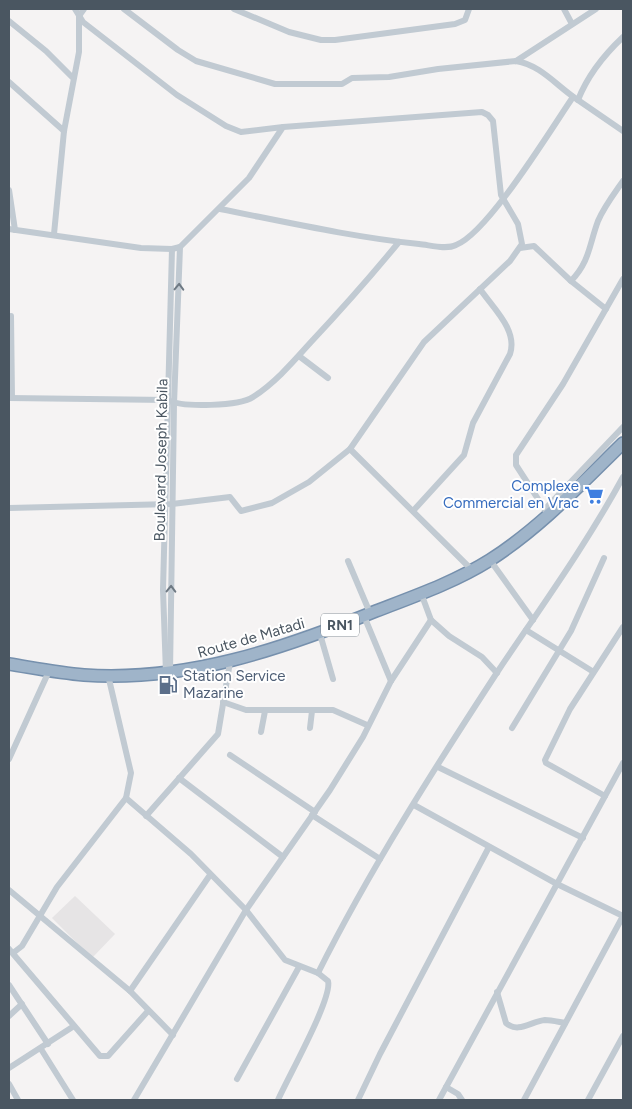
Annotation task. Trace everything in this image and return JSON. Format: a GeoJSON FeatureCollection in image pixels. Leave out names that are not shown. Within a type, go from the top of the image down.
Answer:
{"type":"FeatureCollection","features":[{"type":"Feature","properties":{"kind":"highway","name":"Route de Matadi"},"geometry":{"type":"LineString","coordinates":[[9,664],[49,671],[108,675],[168,673],[230,662],[320,634],[421,593],[490,560],[547,512],[623,443]]}},
{"type":"Feature","properties":{"kind":"street"},"geometry":{"type":"LineString","coordinates":[[9,508],[169,504],[230,497],[241,511],[272,503],[309,482],[350,449],[424,342],[480,289],[522,244],[518,224],[501,195],[493,121],[488,115],[482,112],[283,127],[241,132],[226,126],[177,95],[79,16],[75,9]]}},
{"type":"Feature","properties":{"kind":"street"},"geometry":{"type":"LineString","coordinates":[[54,234],[64,131],[72,77],[79,47],[79,16],[84,9]]}},
{"type":"Feature","properties":{"kind":"street"},"geometry":{"type":"LineString","coordinates":[[124,9],[178,50],[196,61],[274,84],[342,84],[352,78],[389,77],[438,69],[516,61],[527,63],[540,70],[623,131]]}},
{"type":"Feature","properties":{"kind":"street"},"geometry":{"type":"LineString","coordinates":[[234,9],[297,35],[336,40],[456,24],[465,20],[468,9]]}},
{"type":"Feature","properties":{"kind":"street"},"geometry":{"type":"LineString","coordinates":[[564,9],[572,24]]}},
{"type":"Feature","properties":{"kind":"street"},"geometry":{"type":"LineString","coordinates":[[516,61],[596,9]]}},
{"type":"Feature","properties":{"kind":"street"},"geometry":{"type":"LineString","coordinates":[[9,21],[46,51],[72,77]]}},
{"type":"Feature","properties":{"kind":"street"},"geometry":{"type":"LineString","coordinates":[[220,209],[334,232],[442,247],[456,246],[471,236],[504,198],[602,60],[623,37]]}},
{"type":"Feature","properties":{"kind":"street"},"geometry":{"type":"LineString","coordinates":[[9,82],[64,131]]}},
{"type":"Feature","properties":{"kind":"street"},"geometry":{"type":"LineString","coordinates":[[9,190],[12,230],[54,234],[141,248],[172,249],[180,247],[249,178],[283,127]]}},
{"type":"Feature","properties":{"kind":"street"},"geometry":{"type":"LineString","coordinates":[[571,281],[580,272],[589,256],[598,220],[623,181]]}},
{"type":"Feature","properties":{"kind":"street"},"geometry":{"type":"LineString","coordinates":[[11,316],[10,398],[243,403],[282,374],[351,300],[399,242]]}},
{"type":"Feature","properties":{"kind":"street"},"geometry":{"type":"LineString","coordinates":[[520,248],[534,246],[571,281],[606,309]]}},
{"type":"Feature","properties":{"kind":"street","name":"Boulevard Joseph Kabila"},"geometry":{"type":"LineString","coordinates":[[171,402],[180,247]]}},
{"type":"Feature","properties":{"kind":"street","name":"Boulevard Joseph Kabila"},"geometry":{"type":"LineString","coordinates":[[168,673],[172,249]]}},
{"type":"Feature","properties":{"kind":"street"},"geometry":{"type":"LineString","coordinates":[[623,279],[563,384],[516,455],[516,465],[547,512],[623,427]]}},
{"type":"Feature","properties":{"kind":"street"},"geometry":{"type":"LineString","coordinates":[[412,511],[464,455],[473,423],[510,354],[513,342],[505,325],[480,289]]}},
{"type":"Feature","properties":{"kind":"street"},"geometry":{"type":"LineString","coordinates":[[299,356],[328,378]]}},
{"type":"Feature","properties":{"kind":"street"},"geometry":{"type":"LineString","coordinates":[[350,449],[472,570]]}},
{"type":"Feature","properties":{"kind":"street"},"geometry":{"type":"LineString","coordinates":[[318,973],[345,918],[380,859],[497,673],[600,519],[623,477]]}},
{"type":"Feature","properties":{"kind":"street"},"geometry":{"type":"LineString","coordinates":[[512,728],[581,611],[604,558]]}},
{"type":"Feature","properties":{"kind":"street"},"geometry":{"type":"LineString","coordinates":[[490,560],[533,620]]}},
{"type":"Feature","properties":{"kind":"street"},"geometry":{"type":"LineString","coordinates":[[348,561],[391,681]]}},
{"type":"Feature","properties":{"kind":"street"},"geometry":{"type":"LineString","coordinates":[[421,593],[431,620],[449,636],[482,657],[497,673]]}},
{"type":"Feature","properties":{"kind":"street"},"geometry":{"type":"LineString","coordinates":[[134,1100],[246,910],[314,813],[363,737],[391,681],[431,620]]}},
{"type":"Feature","properties":{"kind":"street"},"geometry":{"type":"LineString","coordinates":[[606,796],[545,762],[570,709],[592,671],[613,645],[623,627]]}},
{"type":"Feature","properties":{"kind":"street"},"geometry":{"type":"LineString","coordinates":[[526,630],[592,671]]}},
{"type":"Feature","properties":{"kind":"street"},"geometry":{"type":"LineString","coordinates":[[320,634],[333,679]]}},
{"type":"Feature","properties":{"kind":"street"},"geometry":{"type":"LineString","coordinates":[[146,816],[218,734],[230,662]]}},
{"type":"Feature","properties":{"kind":"street"},"geometry":{"type":"LineString","coordinates":[[9,759],[49,671]]}},
{"type":"Feature","properties":{"kind":"street"},"geometry":{"type":"LineString","coordinates":[[108,675],[131,773],[126,798],[57,887],[40,914],[29,937],[11,951],[74,1026],[103,1057],[113,1051],[148,1011]]}},
{"type":"Feature","properties":{"kind":"street"},"geometry":{"type":"LineString","coordinates":[[223,702],[246,710],[333,710],[368,724]]}},
{"type":"Feature","properties":{"kind":"street"},"geometry":{"type":"LineString","coordinates":[[261,732],[265,711]]}},
{"type":"Feature","properties":{"kind":"street"},"geometry":{"type":"LineString","coordinates":[[310,728],[312,711]]}},
{"type":"Feature","properties":{"kind":"street"},"geometry":{"type":"LineString","coordinates":[[230,755],[380,859]]}},
{"type":"Feature","properties":{"kind":"street"},"geometry":{"type":"LineString","coordinates":[[439,1100],[623,763]]}},
{"type":"Feature","properties":{"kind":"street"},"geometry":{"type":"LineString","coordinates":[[438,767],[583,838]]}},
{"type":"Feature","properties":{"kind":"street"},"geometry":{"type":"LineString","coordinates":[[179,778],[283,857]]}},
{"type":"Feature","properties":{"kind":"street"},"geometry":{"type":"LineString","coordinates":[[126,798],[191,854],[246,910],[286,960],[299,967],[318,973],[328,981],[329,991],[278,1100]]}},
{"type":"Feature","properties":{"kind":"street"},"geometry":{"type":"LineString","coordinates":[[414,805],[557,884],[623,916],[524,1100]]}},
{"type":"Feature","properties":{"kind":"street"},"geometry":{"type":"LineString","coordinates":[[358,1100],[384,1045],[490,847]]}},
{"type":"Feature","properties":{"kind":"street"},"geometry":{"type":"LineString","coordinates":[[130,991],[210,875]]}},
{"type":"Feature","properties":{"kind":"street"},"geometry":{"type":"LineString","coordinates":[[9,890],[130,991],[173,1035]]}},
{"type":"Feature","properties":{"kind":"street"},"geometry":{"type":"LineString","coordinates":[[236,1079],[299,967]]}},
{"type":"Feature","properties":{"kind":"street"},"geometry":{"type":"LineString","coordinates":[[9,985],[48,1044]]}},
{"type":"Feature","properties":{"kind":"street"},"geometry":{"type":"LineString","coordinates":[[497,992],[506,1024],[510,1027],[521,1028],[543,1020],[565,1024]]}},
{"type":"Feature","properties":{"kind":"street"},"geometry":{"type":"LineString","coordinates":[[9,1016],[22,1004]]}},
{"type":"Feature","properties":{"kind":"street"},"geometry":{"type":"LineString","coordinates":[[9,1068],[74,1026]]}},
{"type":"Feature","properties":{"kind":"street"},"geometry":{"type":"LineString","coordinates":[[588,1100],[623,1036]]}},
{"type":"Feature","properties":{"kind":"street"},"geometry":{"type":"LineString","coordinates":[[41,1049],[73,1100]]}},
{"type":"Feature","properties":{"kind":"street"},"geometry":{"type":"LineString","coordinates":[[9,1084],[18,1100]]}},
{"type":"Feature","properties":{"kind":"street"},"geometry":{"type":"LineString","coordinates":[[446,1087],[458,1094],[462,1100]]}},
{"type":"Feature","properties":{"kind":"shaded area"},"geometry":{"type":"Polygon","coordinates":[[[75,896],[115,934],[92,958],[52,918],[75,896]]]}},
{"type":"Feature","properties":{"kind":"place","name":"Complexe Commercial en Vrac"},"geometry":{"type":"Point","coordinates":[594,495]}},
{"type":"Feature","properties":{"kind":"place","name":"Station Service Mazarine"},"geometry":{"type":"Point","coordinates":[168,685]}}]}
